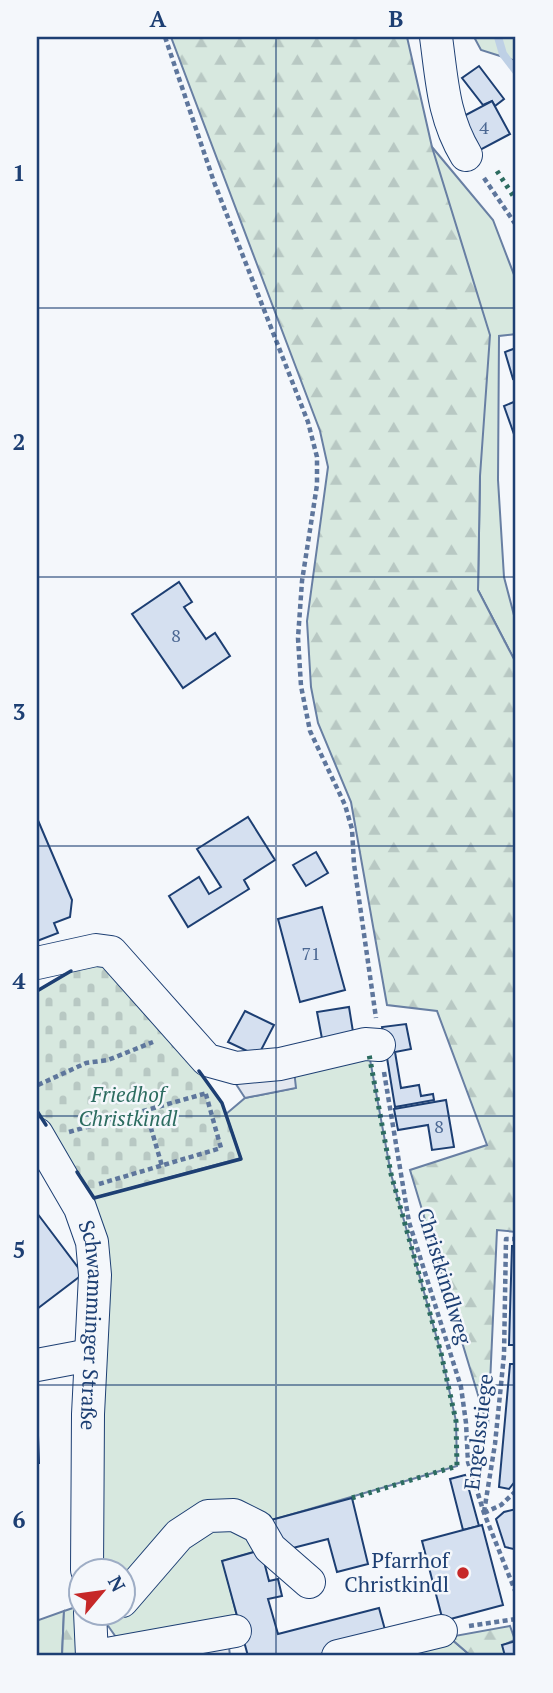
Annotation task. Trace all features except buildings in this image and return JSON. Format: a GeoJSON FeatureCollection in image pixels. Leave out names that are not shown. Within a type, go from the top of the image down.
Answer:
{"type":"FeatureCollection","features":[{"type":"Feature","properties":{"kind":"street"},"geometry":{"type":"LineString","coordinates":[[436,37],[446,112],[466,155]]}},
{"type":"Feature","properties":{"kind":"street"},"geometry":{"type":"LineString","coordinates":[[37,963],[96,950],[111,952],[207,1060],[236,1068],[280,1064],[365,1044],[379,1045]]}},
{"type":"Feature","properties":{"kind":"street","name":"Schwamminger Straße"},"geometry":{"type":"LineString","coordinates":[[37,1134],[80,1208],[92,1242],[95,1275],[90,1355],[87,1556]]}},
{"type":"Feature","properties":{"kind":"street"},"geometry":{"type":"LineString","coordinates":[[37,1365],[90,1355]]}},
{"type":"Feature","properties":{"kind":"street"},"geometry":{"type":"LineString","coordinates":[[136,1585],[179,1535],[208,1517],[234,1515],[258,1527],[270,1548],[309,1582]]}},
{"type":"Feature","properties":{"kind":"street"},"geometry":{"type":"LineString","coordinates":[[96,1634],[235,1631]]}},
{"type":"Feature","properties":{"kind":"street"},"geometry":{"type":"LineString","coordinates":[[338,1656],[441,1631]]}},
{"type":"Feature","properties":{"kind":"path","name":"Christkindlweg"},"geometry":{"type":"LineString","coordinates":[[165,37],[214,182],[308,422],[317,457],[313,523],[301,593],[298,638],[301,686],[310,731],[345,805],[352,830],[379,1045],[409,1222],[461,1387],[467,1423],[468,1462],[484,1513],[516,1593]]}},
{"type":"Feature","properties":{"kind":"path"},"geometry":{"type":"LineString","coordinates":[[466,155],[502,201],[516,225]]}},
{"type":"Feature","properties":{"kind":"path"},"geometry":{"type":"LineString","coordinates":[[38,1085],[86,1063],[108,1060],[156,1041]]}},
{"type":"Feature","properties":{"kind":"path"},"geometry":{"type":"LineString","coordinates":[[92,1174],[98,1185],[221,1148],[207,1093],[200,1084]]}},
{"type":"Feature","properties":{"kind":"path"},"geometry":{"type":"LineString","coordinates":[[72,1144],[66,1133],[207,1093]]}},
{"type":"Feature","properties":{"kind":"path"},"geometry":{"type":"LineString","coordinates":[[146,1111],[162,1166]]}},
{"type":"Feature","properties":{"kind":"path","name":"Engelsstiege"},"geometry":{"type":"LineString","coordinates":[[484,1513],[495,1444],[504,1355],[506,1239],[516,1239]]}},
{"type":"Feature","properties":{"kind":"path"},"geometry":{"type":"LineString","coordinates":[[484,1513],[501,1505],[516,1490]]}},
{"type":"Feature","properties":{"kind":"path"},"geometry":{"type":"LineString","coordinates":[[441,1631],[516,1619]]}},
{"type":"Feature","properties":{"kind":"green space"},"geometry":{"type":"Polygon","coordinates":[[[171,37],[407,37],[432,147],[490,335],[480,476],[478,590],[516,663],[516,1232],[497,1230],[488,1428],[410,1170],[487,1145],[437,1011],[387,1005],[351,802],[318,723],[311,687],[307,621],[328,467],[320,431],[171,37]]]}},
{"type":"Feature","properties":{"kind":"green space"},"geometry":{"type":"Polygon","coordinates":[[[474,37],[516,37],[516,61],[481,50],[474,37]]]}},
{"type":"Feature","properties":{"kind":"green space"},"geometry":{"type":"Polygon","coordinates":[[[432,147],[493,220],[516,280],[516,334],[499,336],[498,480],[504,577],[516,623],[516,663],[478,590],[480,476],[432,147]]]}},
{"type":"Feature","properties":{"kind":"green space","name":"Friedhof Christkindl"},"geometry":{"type":"Polygon","coordinates":[[[100,953],[173,1034],[222,1103],[241,1158],[94,1198],[37,1111],[37,991],[100,953]]]}},
{"type":"Feature","properties":{"kind":"green space"},"geometry":{"type":"Polygon","coordinates":[[[369,1054],[391,1174],[441,1353],[456,1421],[457,1466],[272,1520],[261,1550],[223,1561],[239,1624],[118,1640],[108,1626],[136,1626],[136,1556],[96,1556],[103,1248],[94,1198],[240,1159],[226,1114],[245,1098],[295,1088],[294,1070],[369,1054]]]}},
{"type":"Feature","properties":{"kind":"green space"},"geometry":{"type":"Polygon","coordinates":[[[66,1610],[66,1626],[79,1626],[80,1656],[62,1656],[66,1610]]]}},
{"type":"Feature","properties":{"kind":"green space"},"geometry":{"type":"Polygon","coordinates":[[[64,1611],[62,1656],[37,1656],[37,1619],[64,1611]]]}},
{"type":"Feature","properties":{"kind":"green space"},"geometry":{"type":"Polygon","coordinates":[[[510,1626],[515,1640],[503,1645],[505,1656],[471,1656],[449,1637],[510,1626]]]}},
{"type":"Feature","properties":{"kind":"green space"},"geometry":{"type":"Polygon","coordinates":[[[449,1637],[471,1656],[371,1656],[449,1637]]]}},
{"type":"Feature","properties":{"kind":"shaded area"},"geometry":{"type":"Polygon","coordinates":[[[294,1070],[296,1088],[245,1098],[232,1078],[294,1070]]]}},
{"type":"Feature","properties":{"kind":"shaded area"},"geometry":{"type":"Polygon","coordinates":[[[229,1647],[230,1656],[170,1656],[229,1647]]]}},
{"type":"Feature","properties":{"kind":"waterway"},"geometry":{"type":"LineString","coordinates":[[498,37],[503,54],[516,71]]}},
{"type":"Feature","properties":{"kind":"hedge"},"geometry":{"type":"LineString","coordinates":[[497,171],[516,200]]}},
{"type":"Feature","properties":{"kind":"hedge"},"geometry":{"type":"LineString","coordinates":[[352,1498],[457,1466],[456,1421],[441,1353],[391,1174],[369,1054]]}},
{"type":"Feature","properties":{"kind":"wall"},"geometry":{"type":"LineString","coordinates":[[37,991],[71,971]]}},
{"type":"Feature","properties":{"kind":"wall"},"geometry":{"type":"LineString","coordinates":[[77,1172],[94,1198],[241,1159],[222,1103],[199,1071]]}},
{"type":"Feature","properties":{"kind":"wall"},"geometry":{"type":"LineString","coordinates":[[37,1111],[46,1125]]}},
{"type":"Feature","properties":{"kind":"place","name":"Pfarrhof Christkindl"},"geometry":{"type":"Point","coordinates":[463,1573]}}]}
